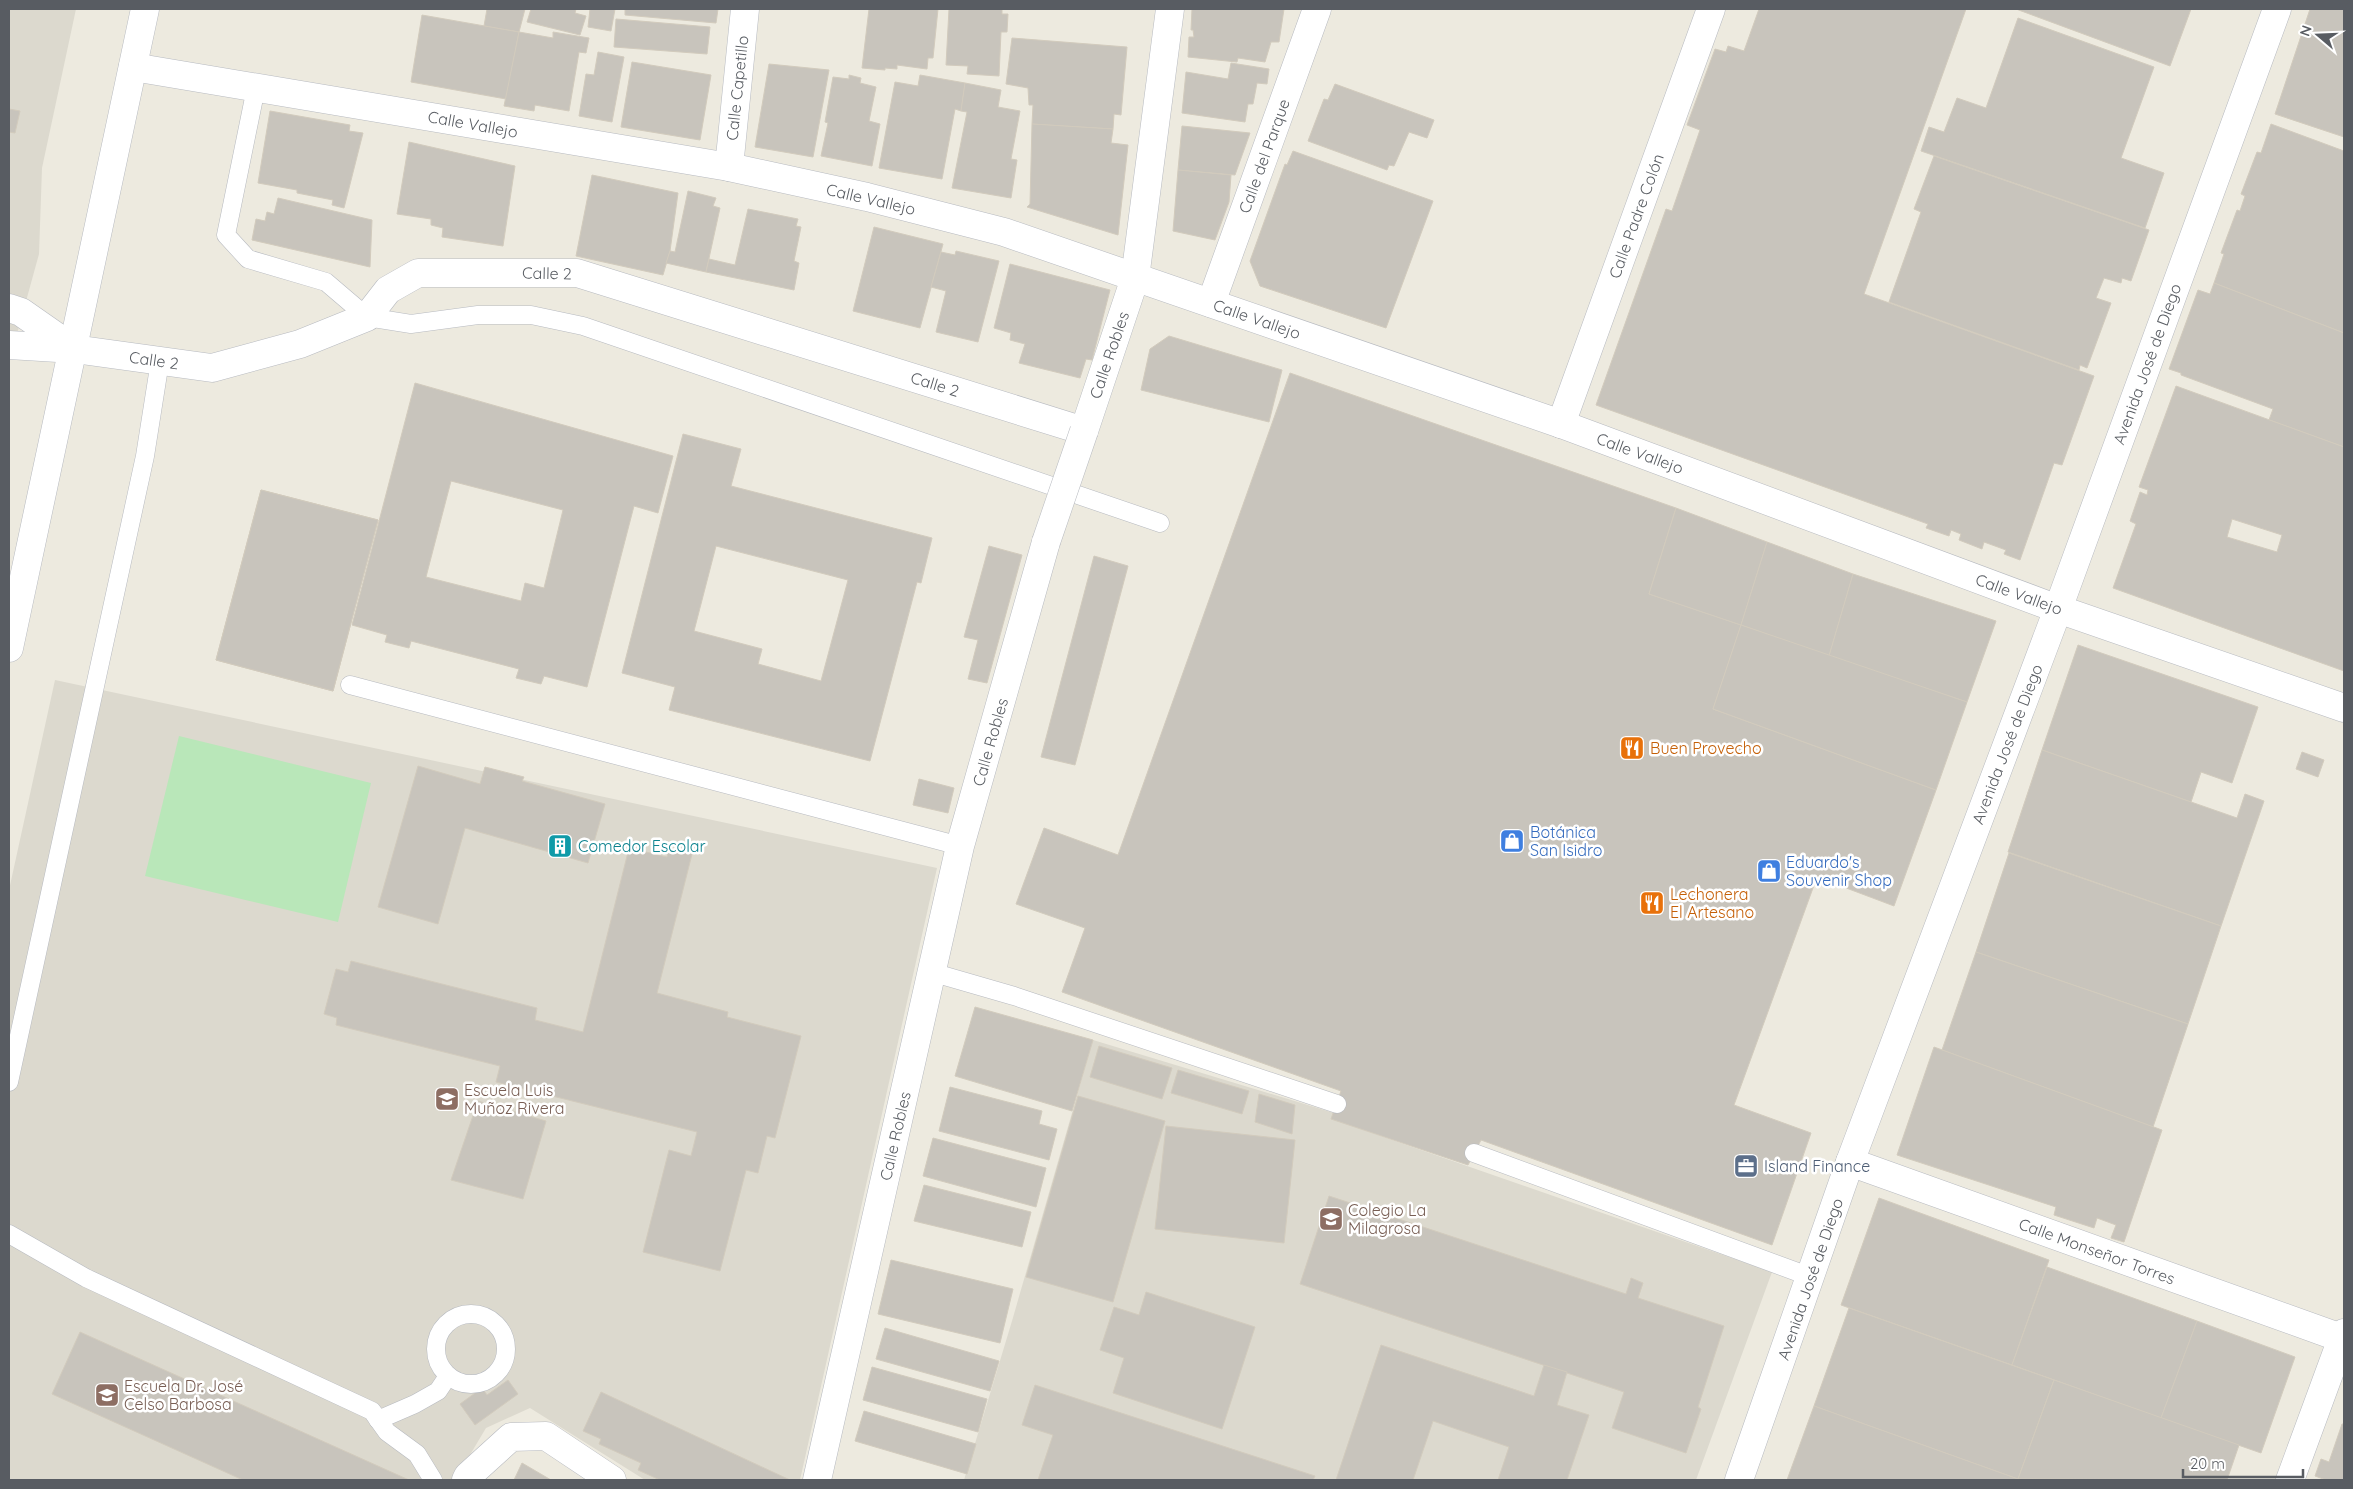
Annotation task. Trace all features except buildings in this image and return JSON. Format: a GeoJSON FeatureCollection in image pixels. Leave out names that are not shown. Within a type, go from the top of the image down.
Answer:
{"type":"FeatureCollection","features":[{"type":"Feature","properties":{"kind":"street"},"geometry":{"type":"LineString","coordinates":[[9,648],[146,9]]}},
{"type":"Feature","properties":{"kind":"street","name":"Calle Capetillo"},"geometry":{"type":"LineString","coordinates":[[729,167],[745,9]]}},
{"type":"Feature","properties":{"kind":"street","name":"Calle Robles"},"geometry":{"type":"LineString","coordinates":[[817,1480],[960,846],[1046,542],[1135,278],[1170,9]]}},
{"type":"Feature","properties":{"kind":"street","name":"Calle del Parque"},"geometry":{"type":"LineString","coordinates":[[1211,303],[1317,9]]}},
{"type":"Feature","properties":{"kind":"street","name":"Calle Padre Colón"},"geometry":{"type":"LineString","coordinates":[[1562,424],[1711,9]]}},
{"type":"Feature","properties":{"kind":"street","name":"Avenida José de Diego"},"geometry":{"type":"LineString","coordinates":[[1739,1480],[1850,1162],[2058,609],[2276,9]]}},
{"type":"Feature","properties":{"kind":"street","name":"Calle Vallejo"},"geometry":{"type":"LineString","coordinates":[[133,67],[729,167],[866,197],[1004,232],[1562,424],[2058,609],[2344,708]]}},
{"type":"Feature","properties":{"kind":"street","name":"Calle 2"},"geometry":{"type":"LineString","coordinates":[[9,345],[74,349],[212,368],[300,344],[367,317],[388,290],[418,273],[578,273],[1084,431]]}},
{"type":"Feature","properties":{"kind":"street"},"geometry":{"type":"LineString","coordinates":[[9,308],[21,312],[74,349]]}},
{"type":"Feature","properties":{"kind":"street","name":"Calle Monseñor Torres"},"geometry":{"type":"LineString","coordinates":[[1850,1162],[2344,1337]]}},
{"type":"Feature","properties":{"kind":"street"},"geometry":{"type":"LineString","coordinates":[[2290,1480],[2344,1337]]}},
{"type":"Feature","properties":{"kind":"street"},"geometry":{"type":"LineString","coordinates":[[466,1479],[511,1437],[546,1436],[612,1480]]}},
{"type":"Feature","properties":{"kind":"lane"},"geometry":{"type":"LineString","coordinates":[[256,88],[226,235],[248,259],[326,282],[367,317],[412,324],[478,315],[531,315],[583,326],[1160,523]]}},
{"type":"Feature","properties":{"kind":"lane"},"geometry":{"type":"LineString","coordinates":[[9,1082],[145,456],[160,361]]}},
{"type":"Feature","properties":{"kind":"lane"},"geometry":{"type":"LineString","coordinates":[[350,685],[960,846]]}},
{"type":"Feature","properties":{"kind":"lane"},"geometry":{"type":"LineString","coordinates":[[932,972],[1014,996],[1337,1104]]}},
{"type":"Feature","properties":{"kind":"lane"},"geometry":{"type":"LineString","coordinates":[[1474,1153],[1811,1277]]}},
{"type":"Feature","properties":{"kind":"lane"},"geometry":{"type":"LineString","coordinates":[[9,1234],[86,1278],[372,1411],[387,1432],[417,1454],[433,1480]]}},
{"type":"Feature","properties":{"kind":"lane"},"geometry":{"type":"LineString","coordinates":[[469,1314],[482,1315],[495,1322],[503,1333],[507,1346],[505,1360],[498,1372],[487,1381],[474,1384],[460,1383],[448,1376],[440,1365],[436,1352],[438,1338],[445,1326],[455,1317],[469,1314]]}},
{"type":"Feature","properties":{"kind":"lane"},"geometry":{"type":"LineString","coordinates":[[378,1420],[415,1404],[438,1391],[448,1376]]}},
{"type":"Feature","properties":{"kind":"shaded area"},"geometry":{"type":"Polygon","coordinates":[[[9,9],[76,9],[42,168],[39,254],[9,363],[9,9]]]}},
{"type":"Feature","properties":{"kind":"shaded area","name":"Escuela Luis Muñoz Rivera"},"geometry":{"type":"Polygon","coordinates":[[[55,680],[937,868],[800,1480],[645,1480],[530,1408],[486,1428],[455,1480],[9,1480],[9,890],[55,680]]]}},
{"type":"Feature","properties":{"kind":"shaded area","name":"Colegio La Milagrosa"},"geometry":{"type":"Polygon","coordinates":[[[1093,1040],[1334,1113],[1332,1119],[1772,1272],[1696,1480],[964,1480],[1093,1040]]]}},
{"type":"Feature","properties":{"kind":"green space"},"geometry":{"type":"Polygon","coordinates":[[[179,736],[371,783],[338,922],[145,876],[179,736]]]}},
{"type":"Feature","properties":{"kind":"place","name":"Buen Provecho"},"geometry":{"type":"Point","coordinates":[1632,748]}},
{"type":"Feature","properties":{"kind":"place","name":"Botánica San Isidro"},"geometry":{"type":"Point","coordinates":[1512,841]}},
{"type":"Feature","properties":{"kind":"place","name":"Comedor Escolar"},"geometry":{"type":"Point","coordinates":[560,846]}},
{"type":"Feature","properties":{"kind":"place","name":"Eduardo's Souvenir Shop"},"geometry":{"type":"Point","coordinates":[1769,871]}},
{"type":"Feature","properties":{"kind":"place","name":"Lechonera El Artesano"},"geometry":{"type":"Point","coordinates":[1652,903]}},
{"type":"Feature","properties":{"kind":"place","name":"Escuela Luis Muñoz Rivera"},"geometry":{"type":"Point","coordinates":[447,1099]}},
{"type":"Feature","properties":{"kind":"place","name":"Island Finance"},"geometry":{"type":"Point","coordinates":[1746,1166]}},
{"type":"Feature","properties":{"kind":"place","name":"Colegio La Milagrosa"},"geometry":{"type":"Point","coordinates":[1331,1219]}},
{"type":"Feature","properties":{"kind":"place","name":"Escuela Dr. José Celso Barbosa"},"geometry":{"type":"Point","coordinates":[107,1395]}}]}
